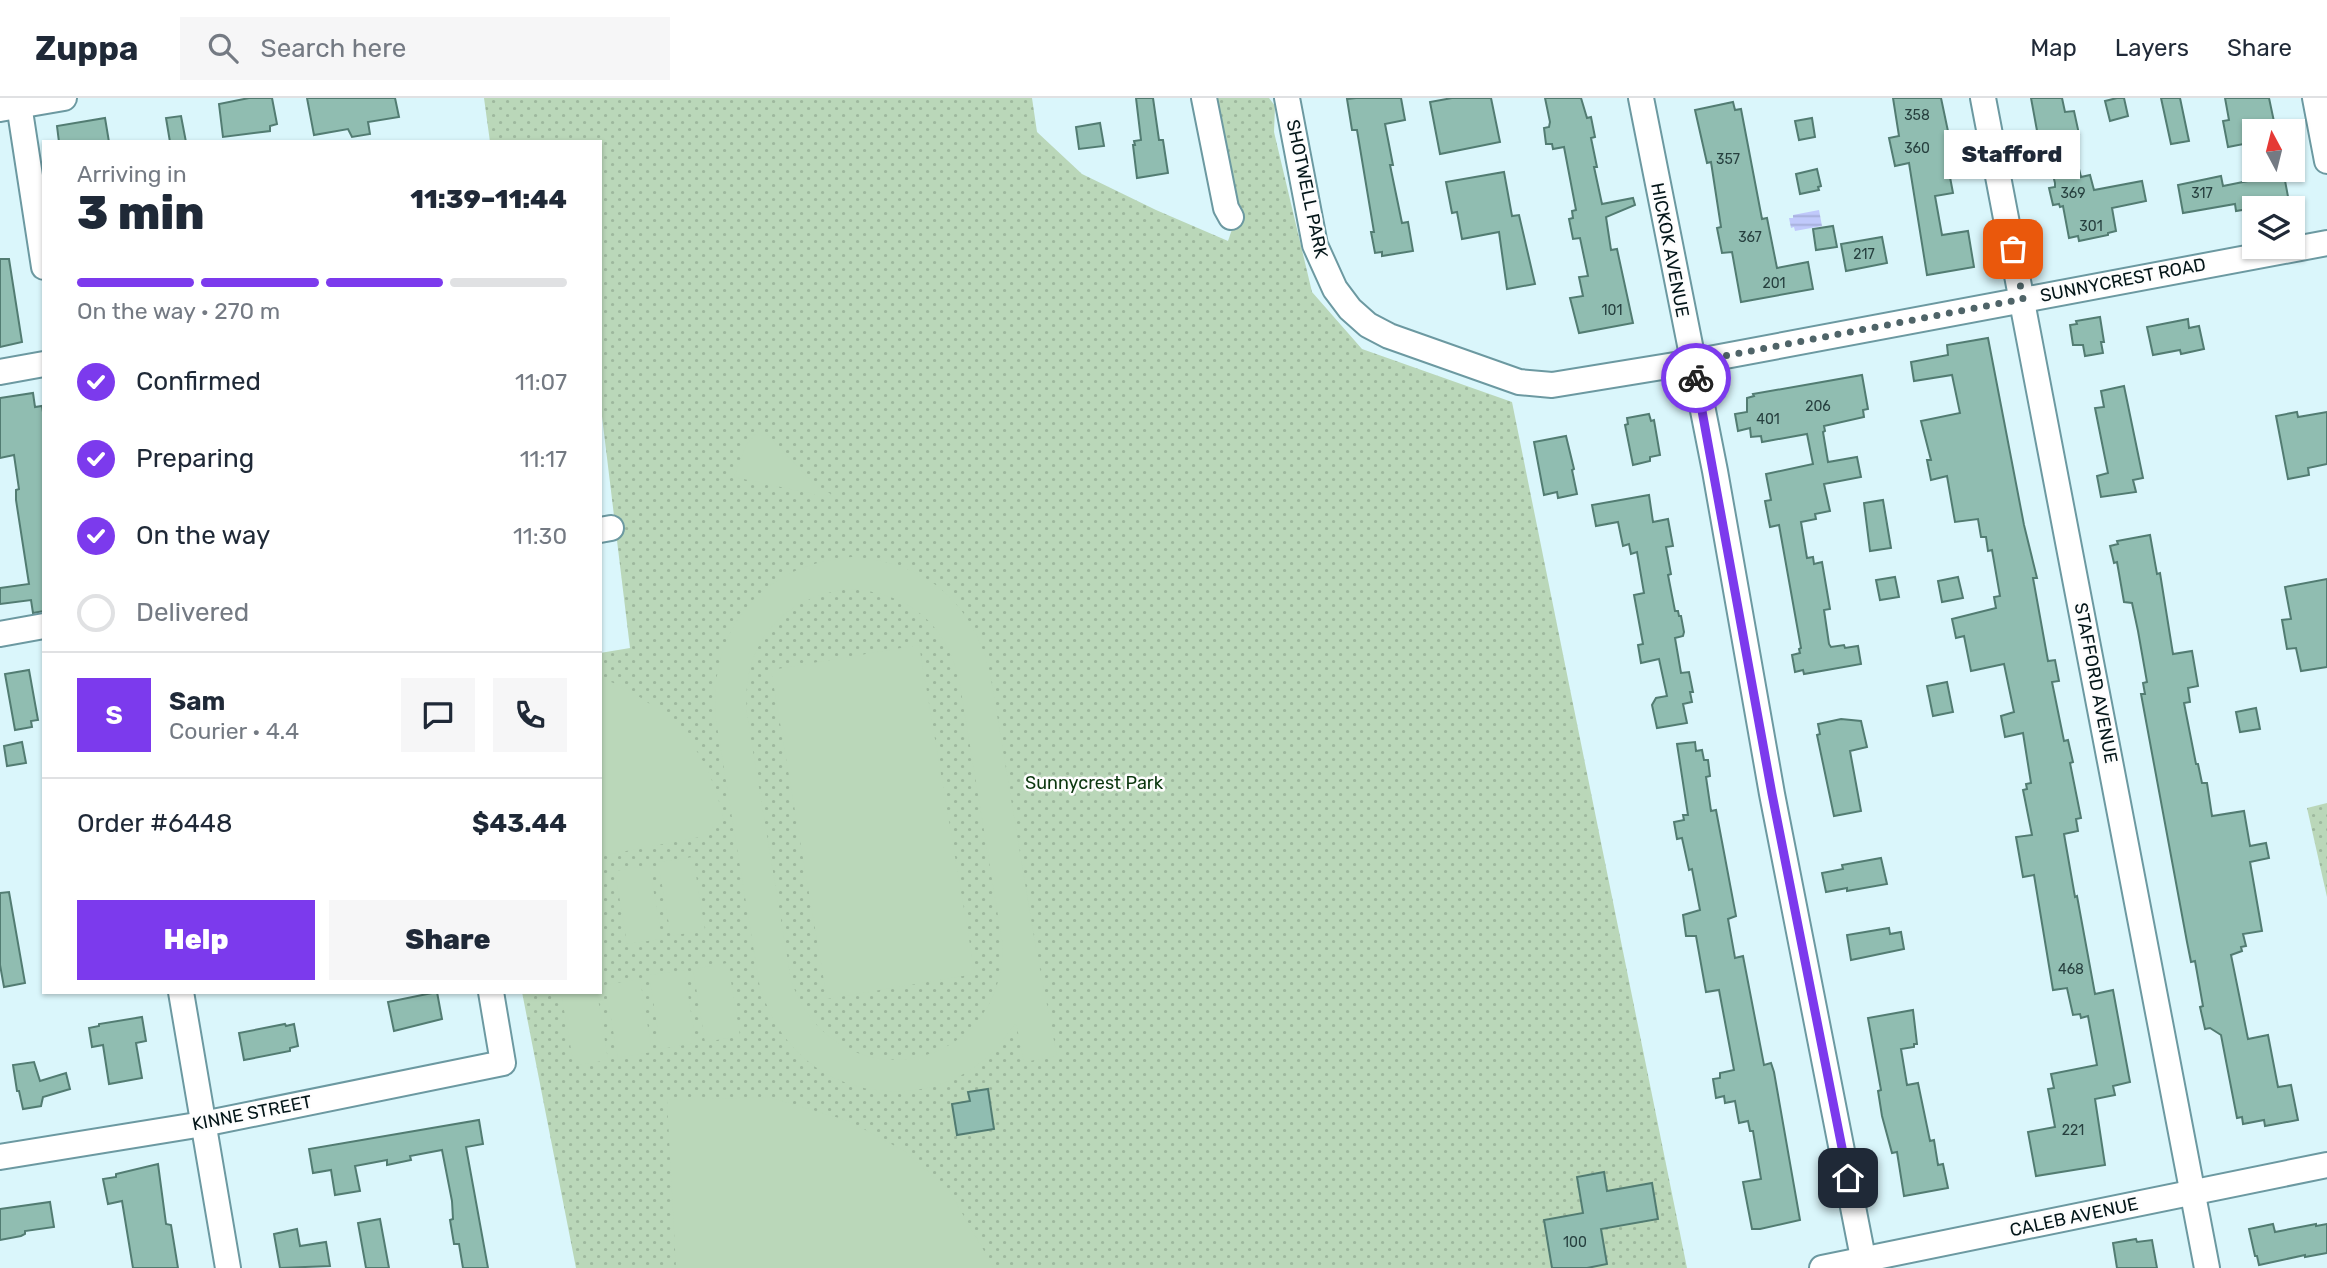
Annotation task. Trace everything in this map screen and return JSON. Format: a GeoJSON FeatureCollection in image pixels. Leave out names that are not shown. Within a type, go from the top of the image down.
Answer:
{"type":"FeatureCollection","features":[{"type":"Feature","properties":{"kind":"street"},"geometry":{"type":"LineString","coordinates":[[42,256],[13,104],[64,98]]}},
{"type":"Feature","properties":{"kind":"street"},"geometry":{"type":"LineString","coordinates":[[1203,98],[1226,208],[1231,216]]}},
{"type":"Feature","properties":{"kind":"street","name":"SHOTWELL PARK"},"geometry":{"type":"LineString","coordinates":[[1287,98],[1315,245],[1335,289],[1350,309],[1368,325],[1389,336],[1466,365]]}},
{"type":"Feature","properties":{"kind":"street","name":"HICKOK AVENUE"},"geometry":{"type":"LineString","coordinates":[[1641,98],[1715,471],[1772,794],[1865,1264]]}},
{"type":"Feature","properties":{"kind":"street","name":"STAFFORD AVENUE"},"geometry":{"type":"LineString","coordinates":[[1983,98],[2207,1268]]}},
{"type":"Feature","properties":{"kind":"street"},"geometry":{"type":"LineString","coordinates":[[2315,98],[2327,162]]}},
{"type":"Feature","properties":{"kind":"street","name":"SUNNYCREST ROAD"},"geometry":{"type":"LineString","coordinates":[[1466,365],[1519,382],[1552,385],[1693,362],[2327,243]]}},
{"type":"Feature","properties":{"kind":"street"},"geometry":{"type":"LineString","coordinates":[[0,372],[42,364]]}},
{"type":"Feature","properties":{"kind":"street"},"geometry":{"type":"LineString","coordinates":[[0,634],[42,626]]}},
{"type":"Feature","properties":{"kind":"street"},"geometry":{"type":"LineString","coordinates":[[181,994],[228,1268]]}},
{"type":"Feature","properties":{"kind":"street","name":"KINNE STREET"},"geometry":{"type":"LineString","coordinates":[[0,1157],[203,1124],[503,1063],[491,994]]}},
{"type":"Feature","properties":{"kind":"street","name":"CALEB AVENUE"},"geometry":{"type":"LineString","coordinates":[[1822,1268],[1865,1264],[2327,1165]]}},
{"type":"Feature","properties":{"kind":"green space","name":"Sunnycrest Park"},"geometry":{"type":"Polygon","coordinates":[[[484,98],[1032,98],[1037,132],[1082,174],[1228,241],[1237,215],[1215,98],[1269,98],[1275,106],[1274,132],[1312,292],[1362,349],[1512,402],[1687,1268],[576,1268],[522,994],[602,994],[602,653],[630,648],[602,417],[602,140],[490,140],[484,98]]]}},
{"type":"Feature","properties":{"kind":"green space"},"geometry":{"type":"Polygon","coordinates":[[[761,428],[817,487],[831,494],[827,501],[813,494],[734,477],[746,445],[761,428]]]}},
{"type":"Feature","properties":{"kind":"green space"},"geometry":{"type":"Polygon","coordinates":[[[852,557],[878,560],[902,567],[942,590],[958,606],[971,625],[990,673],[1035,943],[1057,1056],[1024,1062],[1016,1023],[988,1056],[953,1079],[928,1088],[876,1090],[827,1074],[805,1059],[787,1040],[771,1015],[760,988],[716,720],[716,687],[721,657],[732,630],[747,607],[767,588],[791,573],[820,563],[852,557]],[[852,589],[827,593],[805,601],[786,613],[771,628],[759,646],[751,667],[747,690],[747,715],[791,980],[812,1019],[842,1045],[876,1058],[912,1058],[947,1047],[975,1024],[995,990],[1003,946],[959,679],[953,659],[945,642],[922,615],[891,597],[852,589]]]}},
{"type":"Feature","properties":{"kind":"green space"},"geometry":{"type":"Polygon","coordinates":[[[919,645],[975,974],[827,999],[771,670],[919,645]]]}},
{"type":"Feature","properties":{"kind":"green space"},"geometry":{"type":"Polygon","coordinates":[[[602,679],[645,700],[686,736],[696,750],[708,770],[724,820],[700,837],[602,856],[602,679]]]}},
{"type":"Feature","properties":{"kind":"green space"},"geometry":{"type":"Polygon","coordinates":[[[2327,803],[2327,897],[2307,808],[2327,803]]]}},
{"type":"Feature","properties":{"kind":"green space"},"geometry":{"type":"Polygon","coordinates":[[[693,857],[705,930],[671,936],[658,862],[693,857]]]}},
{"type":"Feature","properties":{"kind":"green space"},"geometry":{"type":"Polygon","coordinates":[[[649,865],[662,939],[627,944],[615,871],[649,865]]]}},
{"type":"Feature","properties":{"kind":"green space"},"geometry":{"type":"Polygon","coordinates":[[[728,963],[740,1036],[705,1042],[693,969],[728,963]]]}},
{"type":"Feature","properties":{"kind":"green space"},"geometry":{"type":"Polygon","coordinates":[[[684,970],[696,1043],[661,1049],[649,975],[684,970]]]}},
{"type":"Feature","properties":{"kind":"green space"},"geometry":{"type":"Polygon","coordinates":[[[640,979],[652,1052],[618,1058],[605,985],[640,979]]]}},
{"type":"Feature","properties":{"kind":"green space"},"geometry":{"type":"Polygon","coordinates":[[[561,994],[597,994],[608,1060],[574,1066],[561,994]]]}},
{"type":"Feature","properties":{"kind":"green space"},"geometry":{"type":"Polygon","coordinates":[[[769,1097],[849,1121],[904,1151],[948,1189],[994,1268],[676,1268],[667,1100],[769,1097]]]}},
{"type":"Feature","properties":{"kind":"water"},"geometry":{"type":"Polygon","coordinates":[[[1819,210],[1822,226],[1795,231],[1794,227],[1791,228],[1789,218],[1793,218],[1793,215],[1819,210]]]}},
{"type":"Feature","properties":{"kind":"building"},"geometry":{"type":"Polygon","coordinates":[[[249,98],[272,98],[277,124],[270,126],[270,131],[223,137],[219,104],[249,98]]]}},
{"type":"Feature","properties":{"kind":"building"},"geometry":{"type":"Polygon","coordinates":[[[307,98],[395,98],[399,117],[368,122],[370,134],[352,137],[348,129],[314,135],[307,98]]]}},
{"type":"Feature","properties":{"kind":"building"},"geometry":{"type":"Polygon","coordinates":[[[1136,98],[1153,98],[1159,140],[1163,140],[1168,173],[1137,178],[1133,145],[1134,141],[1141,140],[1136,98]]]}},
{"type":"Feature","properties":{"kind":"building"},"geometry":{"type":"Polygon","coordinates":[[[1401,98],[1405,120],[1385,124],[1402,223],[1408,222],[1413,251],[1382,256],[1382,252],[1375,253],[1357,130],[1352,130],[1347,99],[1401,98]]]}},
{"type":"Feature","properties":{"kind":"building"},"geometry":{"type":"Polygon","coordinates":[[[1452,98],[1491,98],[1500,142],[1440,154],[1430,102],[1452,98]]]}},
{"type":"Feature","properties":{"kind":"building"},"geometry":{"type":"Polygon","coordinates":[[[1545,98],[1581,98],[1587,118],[1591,117],[1595,137],[1591,138],[1597,167],[1594,167],[1602,204],[1633,198],[1635,205],[1606,217],[1611,250],[1617,249],[1633,323],[1579,333],[1570,298],[1583,296],[1579,277],[1588,276],[1580,238],[1573,239],[1569,219],[1573,218],[1572,211],[1576,210],[1564,147],[1553,149],[1552,144],[1546,144],[1544,128],[1549,127],[1550,122],[1545,98]]]}},
{"type":"Feature","properties":{"kind":"building"},"geometry":{"type":"Polygon","coordinates":[[[1893,98],[1941,98],[1953,155],[1946,156],[1953,193],[1935,196],[1942,235],[1968,231],[1974,267],[1927,275],[1909,163],[1895,166],[1889,138],[1899,136],[1893,98]]]}},
{"type":"Feature","properties":{"kind":"building"},"geometry":{"type":"Polygon","coordinates":[[[2031,98],[2062,98],[2065,112],[2074,111],[2079,134],[2071,137],[2081,177],[2090,175],[2094,190],[2142,181],[2146,201],[2112,208],[2116,231],[2079,241],[2078,236],[2069,238],[2063,206],[2053,205],[2049,188],[2055,187],[2055,183],[2043,135],[2038,136],[2031,98]]]}},
{"type":"Feature","properties":{"kind":"building"},"geometry":{"type":"Polygon","coordinates":[[[2124,98],[2128,116],[2110,121],[2105,101],[2124,98]]]}},
{"type":"Feature","properties":{"kind":"building"},"geometry":{"type":"Polygon","coordinates":[[[2161,98],[2180,98],[2189,141],[2171,144],[2161,98]]]}},
{"type":"Feature","properties":{"kind":"building"},"geometry":{"type":"Polygon","coordinates":[[[2225,98],[2269,98],[2273,119],[2242,119],[2242,144],[2228,147],[2223,121],[2229,120],[2225,98]]]}},
{"type":"Feature","properties":{"kind":"building"},"geometry":{"type":"Polygon","coordinates":[[[1733,102],[1735,110],[1741,109],[1762,219],[1767,218],[1777,268],[1808,262],[1813,289],[1741,302],[1732,252],[1722,253],[1717,228],[1721,227],[1711,162],[1707,163],[1695,110],[1733,102]]]}},
{"type":"Feature","properties":{"kind":"building"},"geometry":{"type":"Polygon","coordinates":[[[181,116],[186,140],[170,140],[166,118],[181,116]]]}},
{"type":"Feature","properties":{"kind":"building"},"geometry":{"type":"Polygon","coordinates":[[[105,118],[109,140],[59,140],[57,126],[105,118]]]}},
{"type":"Feature","properties":{"kind":"building"},"geometry":{"type":"Polygon","coordinates":[[[1812,118],[1815,137],[1799,140],[1795,121],[1812,118]]]}},
{"type":"Feature","properties":{"kind":"building"},"geometry":{"type":"Polygon","coordinates":[[[1100,123],[1104,146],[1079,149],[1076,127],[1100,123]]]}},
{"type":"Feature","properties":{"kind":"building"},"geometry":{"type":"Polygon","coordinates":[[[1817,169],[1821,186],[1818,187],[1819,190],[1800,194],[1796,174],[1817,169]]]}},
{"type":"Feature","properties":{"kind":"building"},"geometry":{"type":"Polygon","coordinates":[[[1504,172],[1512,216],[1519,215],[1535,284],[1507,289],[1499,232],[1462,239],[1457,212],[1452,213],[1446,182],[1504,172]]]}},
{"type":"Feature","properties":{"kind":"building"},"geometry":{"type":"Polygon","coordinates":[[[2221,176],[2223,186],[2243,182],[2285,182],[2288,196],[2242,196],[2242,210],[2236,211],[2235,204],[2183,213],[2178,185],[2221,176]]]}},
{"type":"Feature","properties":{"kind":"building"},"geometry":{"type":"Polygon","coordinates":[[[1833,226],[1837,247],[1816,250],[1813,229],[1833,226]]]}},
{"type":"Feature","properties":{"kind":"building"},"geometry":{"type":"Polygon","coordinates":[[[1882,237],[1887,263],[1846,271],[1841,244],[1882,237]]]}},
{"type":"Feature","properties":{"kind":"building"},"geometry":{"type":"Polygon","coordinates":[[[0,259],[9,259],[22,342],[0,347],[0,259]]]}},
{"type":"Feature","properties":{"kind":"building"},"geometry":{"type":"Polygon","coordinates":[[[2100,317],[2103,353],[2085,356],[2083,345],[2073,345],[2070,325],[2077,324],[2076,321],[2100,317]]]}},
{"type":"Feature","properties":{"kind":"building"},"geometry":{"type":"Polygon","coordinates":[[[2188,319],[2189,328],[2199,326],[2204,349],[2181,354],[2180,350],[2153,355],[2147,327],[2188,319]]]}},
{"type":"Feature","properties":{"kind":"building"},"geometry":{"type":"Polygon","coordinates":[[[1988,338],[2024,525],[2037,578],[2033,578],[2048,661],[2055,660],[2059,681],[2052,682],[2064,741],[2068,740],[2073,762],[2070,763],[2081,818],[2076,819],[2078,831],[2064,834],[2075,897],[2077,896],[2095,994],[2113,990],[2130,1082],[2113,1086],[2115,1095],[2095,1099],[2105,1165],[2036,1176],[2028,1132],[2055,1127],[2048,1089],[2054,1088],[2051,1074],[2097,1065],[2088,1016],[2081,1018],[2080,1014],[2073,1015],[2067,988],[2053,990],[2034,875],[2023,877],[2016,837],[2032,835],[2023,790],[2027,789],[2026,784],[2031,783],[2023,733],[2005,737],[2001,716],[2014,712],[2004,664],[1971,671],[1964,636],[1956,638],[1952,619],[1996,608],[1994,597],[2000,596],[1992,550],[1988,551],[1986,537],[1981,537],[1978,519],[1955,522],[1947,476],[1931,480],[1927,460],[1931,460],[1921,421],[1960,413],[1952,375],[1914,381],[1911,362],[1948,355],[1947,345],[1988,338]]]}},
{"type":"Feature","properties":{"kind":"building"},"geometry":{"type":"Polygon","coordinates":[[[1862,375],[1868,409],[1863,410],[1864,417],[1824,426],[1823,432],[1828,462],[1857,457],[1861,477],[1824,484],[1830,511],[1815,514],[1816,519],[1801,522],[1807,558],[1813,557],[1814,564],[1822,562],[1830,609],[1824,610],[1829,644],[1831,647],[1844,645],[1845,648],[1858,646],[1861,664],[1804,674],[1803,670],[1795,672],[1792,655],[1800,653],[1801,648],[1779,525],[1770,527],[1765,501],[1771,500],[1766,474],[1813,464],[1807,434],[1762,442],[1761,436],[1751,437],[1750,428],[1738,431],[1735,414],[1747,412],[1747,398],[1754,396],[1753,394],[1862,375]]]}},
{"type":"Feature","properties":{"kind":"building"},"geometry":{"type":"Polygon","coordinates":[[[2124,386],[2143,478],[2133,480],[2136,492],[2101,497],[2097,476],[2108,473],[2095,408],[2104,407],[2101,391],[2124,386]]]}},
{"type":"Feature","properties":{"kind":"building"},"geometry":{"type":"Polygon","coordinates":[[[33,393],[35,407],[42,406],[42,611],[33,613],[31,600],[0,604],[0,588],[29,584],[16,500],[16,490],[19,489],[14,455],[0,458],[0,398],[33,393]]]}},
{"type":"Feature","properties":{"kind":"building"},"geometry":{"type":"Polygon","coordinates":[[[2297,412],[2298,417],[2327,412],[2327,464],[2308,468],[2309,475],[2288,479],[2276,416],[2297,412]]]}},
{"type":"Feature","properties":{"kind":"building"},"geometry":{"type":"Polygon","coordinates":[[[1649,414],[1651,421],[1654,420],[1660,455],[1650,457],[1650,461],[1633,465],[1625,425],[1628,424],[1627,418],[1649,414]]]}},
{"type":"Feature","properties":{"kind":"building"},"geometry":{"type":"Polygon","coordinates":[[[1566,436],[1577,494],[1558,498],[1557,492],[1544,495],[1534,442],[1566,436]]]}},
{"type":"Feature","properties":{"kind":"building"},"geometry":{"type":"Polygon","coordinates":[[[1649,495],[1653,522],[1668,519],[1673,546],[1666,547],[1671,574],[1668,575],[1675,611],[1681,616],[1684,632],[1683,636],[1675,638],[1681,673],[1689,672],[1693,692],[1690,692],[1692,702],[1683,704],[1687,723],[1657,728],[1652,705],[1656,698],[1667,696],[1659,659],[1641,663],[1638,645],[1643,644],[1634,595],[1644,593],[1637,552],[1631,554],[1629,544],[1623,546],[1618,522],[1596,526],[1592,505],[1649,495]]]}},
{"type":"Feature","properties":{"kind":"building"},"geometry":{"type":"Polygon","coordinates":[[[1883,500],[1891,548],[1870,551],[1864,503],[1883,500]]]}},
{"type":"Feature","properties":{"kind":"building"},"geometry":{"type":"Polygon","coordinates":[[[2150,535],[2157,574],[2160,573],[2173,654],[2192,651],[2198,686],[2188,688],[2190,702],[2184,703],[2196,764],[2202,783],[2207,783],[2212,816],[2244,811],[2250,846],[2266,843],[2269,858],[2250,862],[2262,931],[2243,934],[2246,946],[2241,947],[2242,951],[2231,955],[2248,1039],[2268,1035],[2278,1087],[2291,1085],[2298,1120],[2265,1126],[2264,1120],[2243,1124],[2242,1117],[2237,1118],[2221,1035],[2210,1028],[2205,1029],[2195,961],[2191,962],[2141,694],[2145,694],[2143,683],[2147,682],[2138,631],[2132,603],[2124,602],[2117,562],[2114,563],[2110,546],[2118,544],[2117,541],[2150,535]]]}},
{"type":"Feature","properties":{"kind":"building"},"geometry":{"type":"Polygon","coordinates":[[[1895,577],[1899,597],[1880,600],[1876,580],[1895,577]]]}},
{"type":"Feature","properties":{"kind":"building"},"geometry":{"type":"Polygon","coordinates":[[[1958,577],[1963,598],[1942,602],[1938,581],[1958,577]]]}},
{"type":"Feature","properties":{"kind":"building"},"geometry":{"type":"Polygon","coordinates":[[[2327,579],[2327,667],[2301,671],[2296,648],[2287,649],[2282,620],[2291,619],[2285,587],[2327,579]]]}},
{"type":"Feature","properties":{"kind":"building"},"geometry":{"type":"Polygon","coordinates":[[[29,670],[38,720],[31,721],[32,727],[15,730],[5,674],[29,670]]]}},
{"type":"Feature","properties":{"kind":"building"},"geometry":{"type":"Polygon","coordinates":[[[1947,682],[1953,712],[1933,716],[1927,686],[1947,682]]]}},
{"type":"Feature","properties":{"kind":"building"},"geometry":{"type":"Polygon","coordinates":[[[2256,708],[2260,729],[2240,732],[2236,712],[2256,708]]]}},
{"type":"Feature","properties":{"kind":"building"},"geometry":{"type":"Polygon","coordinates":[[[1841,719],[1861,721],[1867,747],[1850,751],[1861,811],[1834,816],[1817,735],[1820,734],[1818,724],[1841,719]]]}},
{"type":"Feature","properties":{"kind":"building"},"geometry":{"type":"Polygon","coordinates":[[[22,742],[26,763],[7,766],[4,746],[22,742]]]}},
{"type":"Feature","properties":{"kind":"building"},"geometry":{"type":"Polygon","coordinates":[[[1695,742],[1696,751],[1702,750],[1704,760],[1708,760],[1710,776],[1706,777],[1711,811],[1716,810],[1736,916],[1728,919],[1735,958],[1743,956],[1764,1065],[1771,1063],[1774,1072],[1800,1220],[1760,1229],[1752,1229],[1743,1182],[1761,1179],[1753,1131],[1750,1131],[1748,1121],[1739,1123],[1735,1101],[1725,1103],[1724,1096],[1716,1098],[1713,1079],[1720,1078],[1720,1073],[1734,1070],[1719,990],[1706,992],[1696,936],[1686,936],[1683,915],[1700,910],[1692,869],[1689,870],[1682,838],[1677,839],[1674,822],[1684,820],[1683,815],[1688,815],[1677,744],[1695,742]]]}},
{"type":"Feature","properties":{"kind":"building"},"geometry":{"type":"Polygon","coordinates":[[[1881,858],[1887,884],[1826,892],[1822,873],[1843,869],[1842,865],[1881,858]]]}},
{"type":"Feature","properties":{"kind":"building"},"geometry":{"type":"Polygon","coordinates":[[[9,892],[25,983],[4,987],[0,965],[0,893],[9,892]]]}},
{"type":"Feature","properties":{"kind":"building"},"geometry":{"type":"Polygon","coordinates":[[[1889,928],[1890,934],[1901,932],[1904,949],[1851,960],[1847,935],[1889,928]]]}},
{"type":"Feature","properties":{"kind":"building"},"geometry":{"type":"Polygon","coordinates":[[[437,994],[442,1019],[394,1031],[388,1002],[437,994]]]}},
{"type":"Feature","properties":{"kind":"building"},"geometry":{"type":"Polygon","coordinates":[[[1913,1010],[1917,1044],[1901,1049],[1907,1085],[1918,1083],[1930,1141],[1934,1140],[1938,1165],[1943,1164],[1948,1188],[1904,1196],[1897,1152],[1892,1153],[1882,1116],[1878,1091],[1881,1090],[1868,1018],[1913,1010]]]}},
{"type":"Feature","properties":{"kind":"building"},"geometry":{"type":"Polygon","coordinates":[[[142,1017],[146,1041],[136,1043],[142,1078],[109,1084],[103,1045],[92,1047],[89,1028],[142,1017]]]}},
{"type":"Feature","properties":{"kind":"building"},"geometry":{"type":"Polygon","coordinates":[[[294,1024],[298,1046],[290,1048],[290,1051],[244,1060],[239,1033],[294,1024]]]}},
{"type":"Feature","properties":{"kind":"building"},"geometry":{"type":"Polygon","coordinates":[[[34,1062],[40,1081],[66,1073],[70,1089],[43,1097],[41,1106],[23,1109],[13,1065],[34,1062]]]}},
{"type":"Feature","properties":{"kind":"building"},"geometry":{"type":"Polygon","coordinates":[[[988,1089],[994,1129],[957,1135],[952,1104],[970,1101],[968,1092],[988,1089]]]}},
{"type":"Feature","properties":{"kind":"building"},"geometry":{"type":"Polygon","coordinates":[[[479,1120],[483,1144],[466,1147],[488,1268],[463,1268],[459,1244],[454,1244],[450,1220],[453,1219],[452,1201],[442,1150],[410,1156],[411,1160],[387,1165],[387,1160],[355,1166],[360,1191],[335,1195],[331,1170],[313,1173],[309,1149],[479,1120]]]}},
{"type":"Feature","properties":{"kind":"building"},"geometry":{"type":"Polygon","coordinates":[[[158,1164],[166,1224],[171,1225],[178,1268],[133,1268],[122,1201],[108,1204],[103,1179],[158,1164]]]}},
{"type":"Feature","properties":{"kind":"building"},"geometry":{"type":"Polygon","coordinates":[[[1604,1172],[1607,1191],[1652,1183],[1658,1219],[1601,1229],[1607,1264],[1587,1268],[1552,1268],[1544,1220],[1583,1213],[1577,1177],[1604,1172]]]}},
{"type":"Feature","properties":{"kind":"building"},"geometry":{"type":"Polygon","coordinates":[[[50,1202],[54,1227],[25,1231],[21,1236],[0,1240],[0,1209],[50,1202]]]}},
{"type":"Feature","properties":{"kind":"building"},"geometry":{"type":"Polygon","coordinates":[[[380,1219],[389,1268],[366,1268],[358,1223],[380,1219]]]}},
{"type":"Feature","properties":{"kind":"building"},"geometry":{"type":"Polygon","coordinates":[[[2273,1224],[2275,1232],[2327,1224],[2327,1253],[2259,1265],[2249,1229],[2273,1224]]]}},
{"type":"Feature","properties":{"kind":"building"},"geometry":{"type":"Polygon","coordinates":[[[297,1229],[300,1246],[326,1242],[330,1266],[280,1268],[274,1234],[297,1229]]]}},
{"type":"Feature","properties":{"kind":"building"},"geometry":{"type":"Polygon","coordinates":[[[2136,1239],[2137,1242],[2152,1240],[2157,1268],[2117,1268],[2113,1243],[2136,1239]]]}},
{"type":"Feature","properties":{"kind":"way so far"},"geometry":{"type":"LineString","coordinates":[[1696,378],[1693,362],[2023,299],[2013,249]]}},
{"type":"Feature","properties":{"kind":"place","name":"Stafford"},"geometry":{"type":"Point","coordinates":[2013,249]}},
{"type":"Feature","properties":{"kind":"route"},"geometry":{"type":"LineString","coordinates":[[1696,378],[1772,794],[1848,1178]]}}]}
